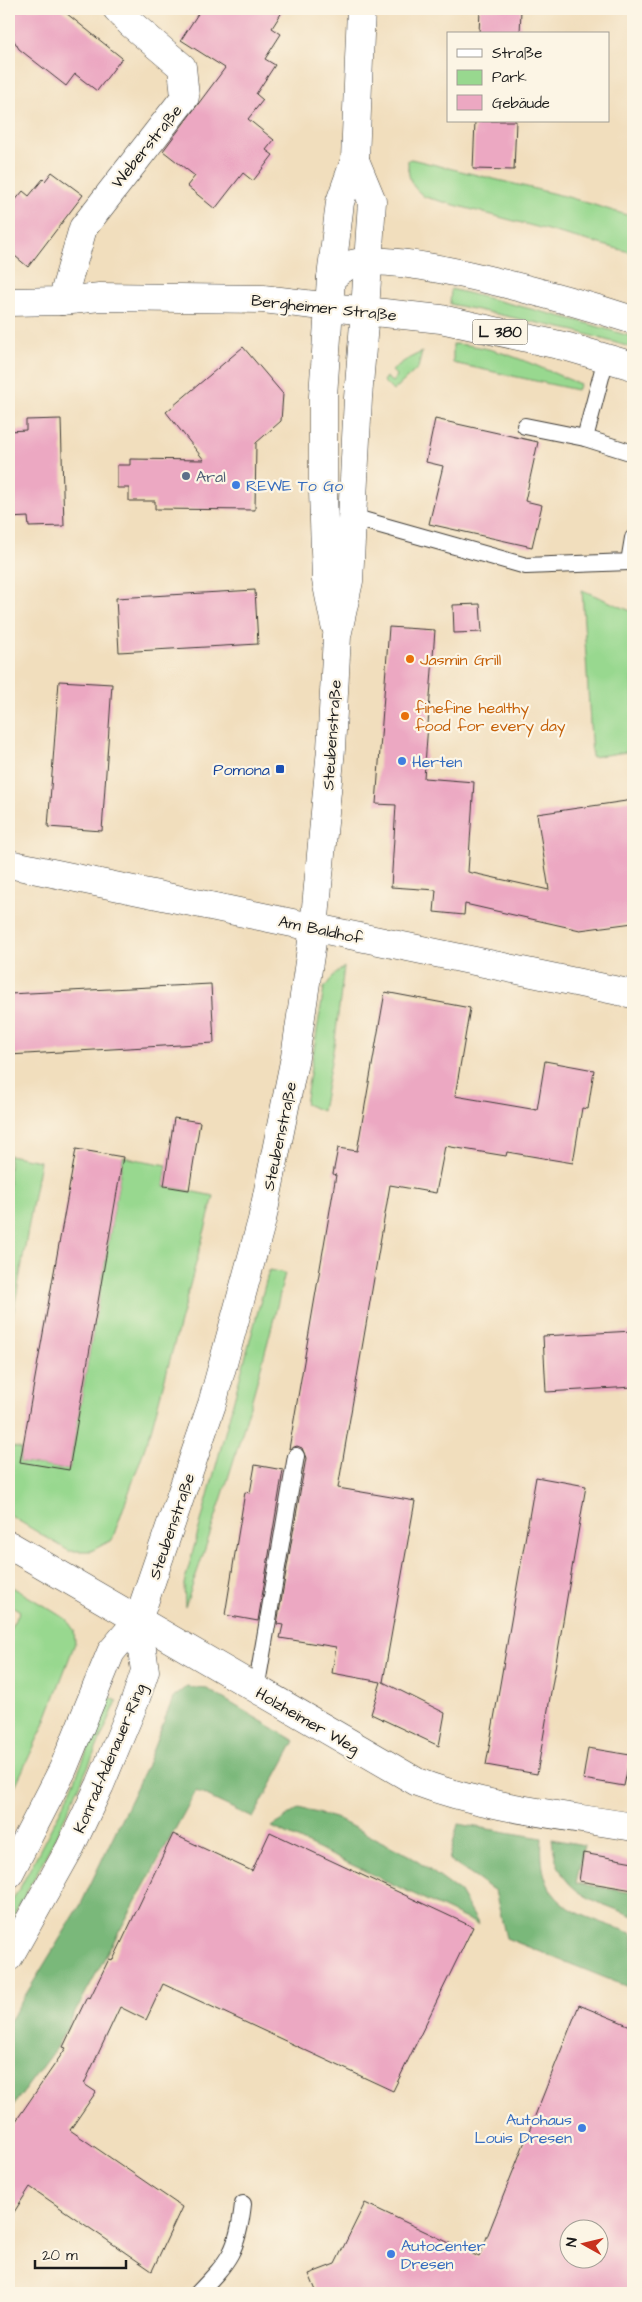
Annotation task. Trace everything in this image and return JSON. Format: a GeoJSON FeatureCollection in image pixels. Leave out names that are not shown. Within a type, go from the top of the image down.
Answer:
{"type":"FeatureCollection","features":[{"type":"Feature","properties":{"kind":"main road","name":"Weberstraße"},"geometry":{"type":"LineString","coordinates":[[62,301],[83,228],[185,97],[182,68],[130,23],[117,9]]}},
{"type":"Feature","properties":{"kind":"main road"},"geometry":{"type":"LineString","coordinates":[[328,306],[340,202],[356,160],[361,9]]}},
{"type":"Feature","properties":{"kind":"main road"},"geometry":{"type":"LineString","coordinates":[[356,160],[372,201],[365,311]]}},
{"type":"Feature","properties":{"kind":"main road","name":"Bergheimer Straße"},"geometry":{"type":"LineString","coordinates":[[331,278],[350,264],[369,261],[444,268],[633,320]]}},
{"type":"Feature","properties":{"kind":"main road","name":"Bergheimer Straße"},"geometry":{"type":"LineString","coordinates":[[9,302],[62,301],[100,297],[254,299],[328,306],[441,319],[568,347],[633,366]]}},
{"type":"Feature","properties":{"kind":"main road","name":"Steubenstraße"},"geometry":{"type":"LineString","coordinates":[[328,306],[323,396],[323,490],[326,580],[338,636]]}},
{"type":"Feature","properties":{"kind":"main road","name":"Steubenstraße"},"geometry":{"type":"LineString","coordinates":[[138,1620],[212,1404],[243,1294],[262,1220],[295,1057],[314,928],[331,749],[338,636],[349,581],[358,398],[365,311]]}},
{"type":"Feature","properties":{"kind":"main road","name":"Am Baldhof"},"geometry":{"type":"LineString","coordinates":[[9,864],[633,994]]}},
{"type":"Feature","properties":{"kind":"main road","name":"Holzheimer Weg"},"geometry":{"type":"LineString","coordinates":[[9,1545],[417,1782],[445,1793],[477,1801],[633,1828]]}},
{"type":"Feature","properties":{"kind":"main road"},"geometry":{"type":"LineString","coordinates":[[9,1874],[62,1768],[111,1652],[138,1620]]}},
{"type":"Feature","properties":{"kind":"main road","name":"Konrad-Adenauer-Ring"},"geometry":{"type":"LineString","coordinates":[[9,1957],[70,1848],[100,1785],[135,1701],[145,1670],[138,1620]]}},
{"type":"Feature","properties":{"kind":"lane"},"geometry":{"type":"LineString","coordinates":[[585,438],[606,358]]}},
{"type":"Feature","properties":{"kind":"lane"},"geometry":{"type":"LineString","coordinates":[[525,426],[585,438],[633,453]]}},
{"type":"Feature","properties":{"kind":"lane"},"geometry":{"type":"LineString","coordinates":[[352,517],[526,566],[629,562],[633,538]]}},
{"type":"Feature","properties":{"kind":"lane"},"geometry":{"type":"LineString","coordinates":[[256,1690],[296,1456]]}},
{"type":"Feature","properties":{"kind":"lane"},"geometry":{"type":"LineString","coordinates":[[198,2293],[226,2264],[240,2233],[243,2204]]}},
{"type":"Feature","properties":{"kind":"green space"},"geometry":{"type":"Polygon","coordinates":[[[411,159],[568,197],[633,217],[633,253],[425,197],[416,189],[411,181],[408,160],[411,159]]]}},
{"type":"Feature","properties":{"kind":"green space"},"geometry":{"type":"Polygon","coordinates":[[[451,289],[579,321],[633,337],[633,348],[575,331],[450,304],[451,289]]]}},
{"type":"Feature","properties":{"kind":"green space"},"geometry":{"type":"Polygon","coordinates":[[[453,344],[470,345],[502,353],[580,384],[577,390],[453,363],[453,344]]]}},
{"type":"Feature","properties":{"kind":"green space"},"geometry":{"type":"Polygon","coordinates":[[[422,352],[418,368],[393,391],[383,381],[386,377],[392,382],[397,376],[392,371],[406,360],[422,352]]]}},
{"type":"Feature","properties":{"kind":"green space"},"geometry":{"type":"Polygon","coordinates":[[[582,590],[633,612],[633,751],[592,757],[582,590]]]}},
{"type":"Feature","properties":{"kind":"green space"},"geometry":{"type":"Polygon","coordinates":[[[344,967],[335,1040],[322,1111],[305,1104],[324,988],[335,974],[344,967]]]}},
{"type":"Feature","properties":{"kind":"green space"},"geometry":{"type":"Polygon","coordinates":[[[9,1155],[40,1161],[9,1338],[9,1155]]]}},
{"type":"Feature","properties":{"kind":"green space"},"geometry":{"type":"Polygon","coordinates":[[[123,1157],[167,1165],[164,1186],[214,1196],[151,1430],[112,1540],[91,1551],[69,1551],[9,1515],[9,1446],[22,1449],[20,1462],[69,1470],[123,1157]]]}},
{"type":"Feature","properties":{"kind":"green space"},"geometry":{"type":"Polygon","coordinates":[[[269,1270],[285,1273],[275,1316],[240,1442],[185,1607],[184,1584],[269,1270]]]}},
{"type":"Feature","properties":{"kind":"green space"},"geometry":{"type":"Polygon","coordinates":[[[9,1585],[66,1619],[74,1630],[75,1643],[43,1727],[9,1799],[9,1630],[20,1611],[9,1604],[9,1585]]]}},
{"type":"Feature","properties":{"kind":"green space"},"geometry":{"type":"Polygon","coordinates":[[[187,1687],[207,1689],[295,1741],[253,1818],[196,1791],[55,2049],[9,2111],[9,2022],[81,1904],[146,1767],[173,1698],[187,1687]]]}},
{"type":"Feature","properties":{"kind":"green space"},"geometry":{"type":"Polygon","coordinates":[[[109,1697],[117,1701],[92,1758],[53,1842],[9,1923],[9,1905],[21,1886],[70,1792],[109,1697]]]}},
{"type":"Feature","properties":{"kind":"green space"},"geometry":{"type":"Polygon","coordinates":[[[299,1808],[335,1818],[410,1856],[460,1892],[479,1925],[272,1827],[299,1808]]]}},
{"type":"Feature","properties":{"kind":"green space"},"geometry":{"type":"Polygon","coordinates":[[[458,1824],[542,1838],[542,1862],[546,1880],[554,1894],[565,1905],[578,1913],[633,1934],[633,1989],[506,1938],[495,1891],[449,1860],[458,1824]]]}},
{"type":"Feature","properties":{"kind":"green space"},"geometry":{"type":"Polygon","coordinates":[[[552,1839],[584,1845],[576,1883],[633,1893],[633,1916],[590,1898],[569,1883],[561,1872],[555,1857],[552,1839]]]}},
{"type":"Feature","properties":{"kind":"building"},"geometry":{"type":"Polygon","coordinates":[[[9,9],[61,9],[122,58],[97,91],[75,74],[66,86],[19,49],[9,32],[9,9]]]}},
{"type":"Feature","properties":{"kind":"building"},"geometry":{"type":"Polygon","coordinates":[[[201,9],[284,9],[272,28],[281,34],[265,59],[275,65],[256,94],[263,100],[248,119],[274,140],[266,150],[273,155],[253,181],[243,173],[215,209],[187,186],[195,176],[163,151],[225,68],[181,40],[201,9]]]}},
{"type":"Feature","properties":{"kind":"building"},"geometry":{"type":"Polygon","coordinates":[[[480,9],[521,9],[520,32],[479,32],[480,9]]]}},
{"type":"Feature","properties":{"kind":"building"},"geometry":{"type":"Polygon","coordinates":[[[475,122],[516,122],[514,170],[473,169],[475,122]]]}},
{"type":"Feature","properties":{"kind":"building"},"geometry":{"type":"Polygon","coordinates":[[[52,172],[83,195],[28,267],[9,251],[9,208],[23,191],[29,196],[43,179],[45,181],[52,172]]]}},
{"type":"Feature","properties":{"kind":"building"},"geometry":{"type":"Polygon","coordinates":[[[243,347],[283,394],[281,421],[256,443],[255,510],[155,509],[155,501],[129,501],[129,488],[117,488],[117,465],[130,465],[130,459],[204,460],[166,412],[243,347]]]}},
{"type":"Feature","properties":{"kind":"building"},"geometry":{"type":"Polygon","coordinates":[[[61,419],[64,526],[29,527],[28,517],[9,518],[9,431],[26,430],[26,420],[61,419]]]}},
{"type":"Feature","properties":{"kind":"building"},"geometry":{"type":"Polygon","coordinates":[[[435,419],[538,442],[525,501],[542,505],[532,547],[429,524],[443,466],[426,462],[435,419]]]}},
{"type":"Feature","properties":{"kind":"building"},"geometry":{"type":"Polygon","coordinates":[[[255,590],[258,644],[119,652],[116,598],[255,590]]]}},
{"type":"Feature","properties":{"kind":"building"},"geometry":{"type":"Polygon","coordinates":[[[480,604],[482,632],[454,633],[453,605],[480,604]]]}},
{"type":"Feature","properties":{"kind":"building"},"geometry":{"type":"Polygon","coordinates":[[[389,627],[435,630],[424,778],[474,782],[468,872],[549,890],[537,814],[633,800],[633,923],[580,930],[465,904],[464,915],[434,912],[436,890],[391,887],[396,805],[376,804],[389,627]]]}},
{"type":"Feature","properties":{"kind":"building"},"geometry":{"type":"Polygon","coordinates":[[[59,681],[112,684],[102,831],[48,827],[59,681]]]}},
{"type":"Feature","properties":{"kind":"building"},"geometry":{"type":"Polygon","coordinates":[[[211,984],[214,1043],[9,1055],[9,994],[211,984]]]}},
{"type":"Feature","properties":{"kind":"building"},"geometry":{"type":"Polygon","coordinates":[[[385,992],[470,1008],[455,1096],[537,1110],[545,1061],[594,1070],[588,1109],[582,1108],[573,1163],[507,1152],[506,1156],[445,1146],[436,1193],[390,1185],[338,1488],[415,1501],[383,1682],[445,1713],[439,1746],[371,1714],[381,1682],[332,1673],[336,1647],[280,1638],[283,1625],[277,1624],[306,1458],[302,1448],[297,1446],[289,1449],[336,1175],[333,1174],[338,1148],[357,1151],[385,992]]]}},
{"type":"Feature","properties":{"kind":"building"},"geometry":{"type":"Polygon","coordinates":[[[174,1118],[200,1122],[189,1190],[164,1186],[174,1118]]]}},
{"type":"Feature","properties":{"kind":"building"},"geometry":{"type":"Polygon","coordinates":[[[76,1149],[123,1157],[69,1470],[20,1462],[76,1149]]]}},
{"type":"Feature","properties":{"kind":"building"},"geometry":{"type":"Polygon","coordinates":[[[633,1331],[633,1387],[546,1392],[543,1336],[633,1331]]]}},
{"type":"Feature","properties":{"kind":"building"},"geometry":{"type":"Polygon","coordinates":[[[255,1465],[283,1470],[258,1621],[225,1615],[245,1492],[250,1493],[255,1465]]]}},
{"type":"Feature","properties":{"kind":"building"},"geometry":{"type":"Polygon","coordinates":[[[536,1477],[586,1486],[537,1774],[486,1765],[536,1477]]]}},
{"type":"Feature","properties":{"kind":"building"},"geometry":{"type":"Polygon","coordinates":[[[588,1748],[630,1755],[624,1786],[583,1779],[588,1748]]]}},
{"type":"Feature","properties":{"kind":"building"},"geometry":{"type":"Polygon","coordinates":[[[270,1832],[473,1927],[393,2091],[163,1984],[146,2020],[120,2007],[84,2084],[96,2092],[70,2130],[182,2207],[152,2271],[30,2187],[9,2220],[9,2131],[66,2048],[63,2047],[87,1997],[90,1998],[109,1959],[113,1960],[173,1834],[252,1871],[270,1832]]]}},
{"type":"Feature","properties":{"kind":"building"},"geometry":{"type":"Polygon","coordinates":[[[583,1853],[633,1862],[633,1890],[579,1881],[583,1853]]]}},
{"type":"Feature","properties":{"kind":"building","name":"Autohaus Louis Dresen"},"geometry":{"type":"Polygon","coordinates":[[[579,2005],[633,2027],[633,2293],[317,2293],[309,2274],[335,2264],[365,2203],[479,2257],[579,2005]]]}},
{"type":"Feature","properties":{"kind":"place","name":"Aral"},"geometry":{"type":"Point","coordinates":[186,476]}},
{"type":"Feature","properties":{"kind":"place","name":"REWE To Go"},"geometry":{"type":"Point","coordinates":[236,485]}},
{"type":"Feature","properties":{"kind":"place","name":"Jasmin Grill"},"geometry":{"type":"Point","coordinates":[410,659]}},
{"type":"Feature","properties":{"kind":"place","name":"finefine healthy food for every day"},"geometry":{"type":"Point","coordinates":[405,716]}},
{"type":"Feature","properties":{"kind":"place","name":"Herten"},"geometry":{"type":"Point","coordinates":[402,761]}},
{"type":"Feature","properties":{"kind":"place","name":"Pomona"},"geometry":{"type":"Point","coordinates":[280,769]}},
{"type":"Feature","properties":{"kind":"place","name":"Autohaus Louis Dresen"},"geometry":{"type":"Point","coordinates":[582,2128]}},
{"type":"Feature","properties":{"kind":"place","name":"Autocenter Dresen"},"geometry":{"type":"Point","coordinates":[391,2254]}}]}
